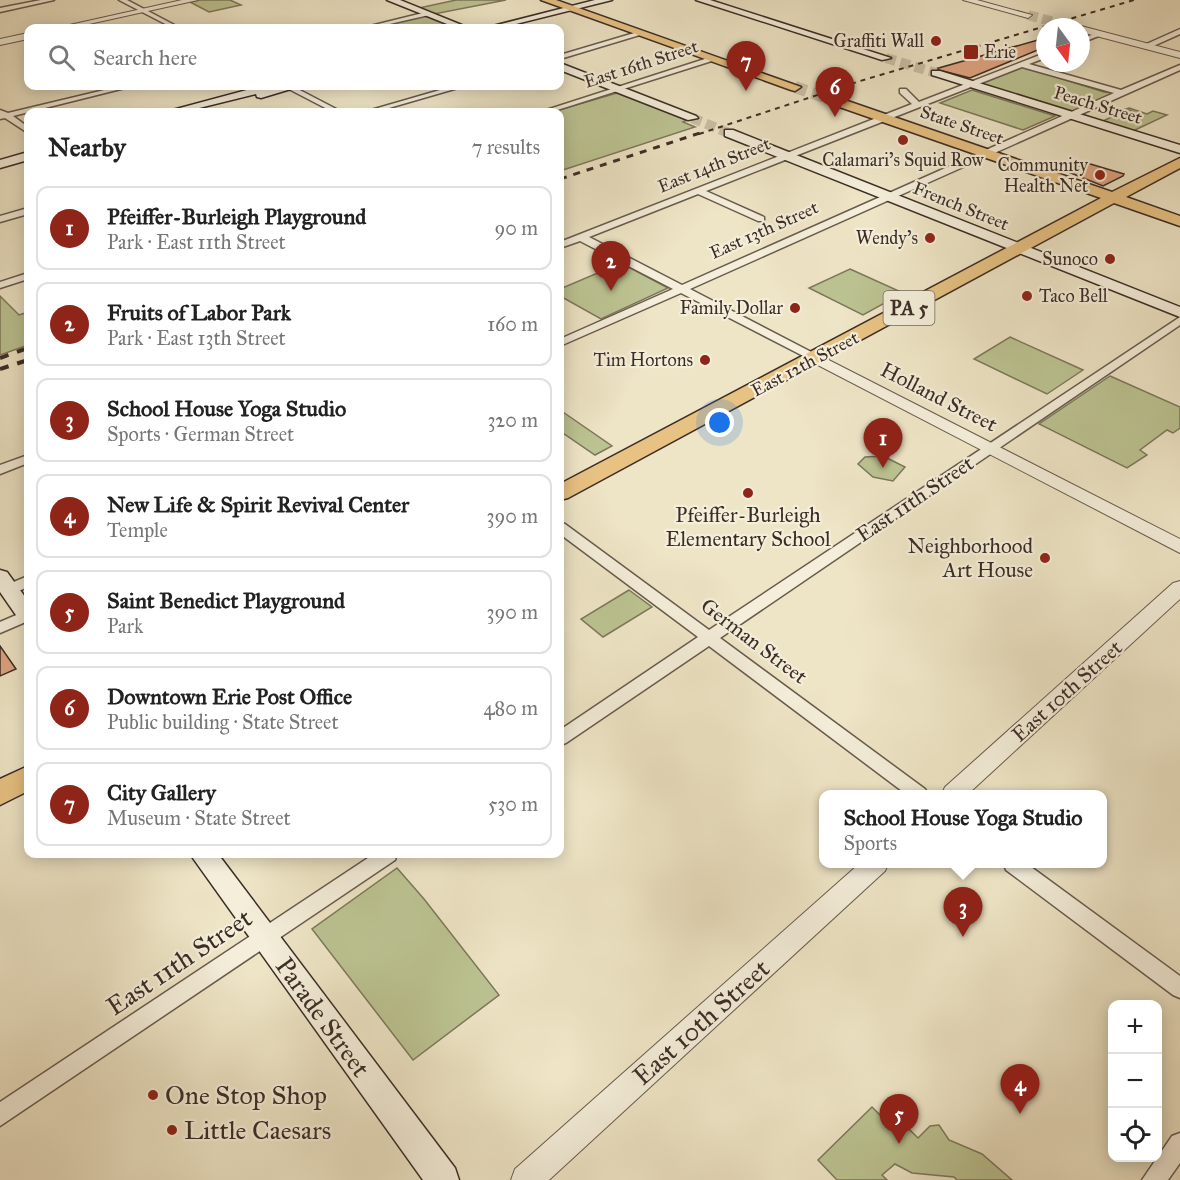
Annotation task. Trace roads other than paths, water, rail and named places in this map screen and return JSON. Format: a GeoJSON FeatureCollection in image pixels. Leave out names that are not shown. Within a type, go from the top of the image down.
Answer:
{"type":"FeatureCollection","features":[{"type":"Feature","properties":{"kind":"main road"},"geometry":{"type":"LineString","coordinates":[[392,0],[453,24]]}},
{"type":"Feature","properties":{"kind":"main road"},"geometry":{"type":"LineString","coordinates":[[546,0],[795,87]]}},
{"type":"Feature","properties":{"kind":"main road"},"geometry":{"type":"LineString","coordinates":[[507,24],[607,0]]}},
{"type":"Feature","properties":{"kind":"main road"},"geometry":{"type":"LineString","coordinates":[[701,0],[886,58]]}},
{"type":"Feature","properties":{"kind":"main road"},"geometry":{"type":"LineString","coordinates":[[523,24],[572,9]]}},
{"type":"Feature","properties":{"kind":"main road"},"geometry":{"type":"LineString","coordinates":[[564,68],[692,118]]}},
{"type":"Feature","properties":{"kind":"main road","name":"Peach Street"},"geometry":{"type":"LineString","coordinates":[[936,73],[1180,149]]}},
{"type":"Feature","properties":{"kind":"main road"},"geometry":{"type":"LineString","coordinates":[[187,108],[257,90]]}},
{"type":"Feature","properties":{"kind":"main road"},"geometry":{"type":"LineString","coordinates":[[209,108],[276,90]]}},
{"type":"Feature","properties":{"kind":"main road","name":"State Street"},"geometry":{"type":"LineString","coordinates":[[833,100],[1180,221]]}},
{"type":"Feature","properties":{"kind":"main road","name":"French Street"},"geometry":{"type":"LineString","coordinates":[[729,133],[1180,312]]}},
{"type":"Feature","properties":{"kind":"main road"},"geometry":{"type":"LineString","coordinates":[[0,164],[24,157]]}},
{"type":"Feature","properties":{"kind":"main road","name":"PA 5"},"geometry":{"type":"LineString","coordinates":[[1113,198],[1180,162]]}},
{"type":"Feature","properties":{"kind":"main road","name":"East 12th Street"},"geometry":{"type":"LineString","coordinates":[[564,491],[1113,198]]}},
{"type":"Feature","properties":{"kind":"main road"},"geometry":{"type":"LineString","coordinates":[[13,583],[24,607]]}},
{"type":"Feature","properties":{"kind":"main road"},"geometry":{"type":"LineString","coordinates":[[0,793],[24,779]]}},
{"type":"Feature","properties":{"kind":"main road","name":"Parade Street"},"geometry":{"type":"LineString","coordinates":[[206,858],[443,1180]]}},
{"type":"Feature","properties":{"kind":"street"},"geometry":{"type":"LineString","coordinates":[[0,10],[51,0]]}},
{"type":"Feature","properties":{"kind":"street"},"geometry":{"type":"LineString","coordinates":[[122,0],[169,24]]}},
{"type":"Feature","properties":{"kind":"street"},"geometry":{"type":"LineString","coordinates":[[80,24],[195,0]]}},
{"type":"Feature","properties":{"kind":"street"},"geometry":{"type":"LineString","coordinates":[[967,0],[1028,15]]}},
{"type":"Feature","properties":{"kind":"street"},"geometry":{"type":"LineString","coordinates":[[383,24],[427,14]]}},
{"type":"Feature","properties":{"kind":"street"},"geometry":{"type":"LineString","coordinates":[[1090,32],[1180,55]]}},
{"type":"Feature","properties":{"kind":"street"},"geometry":{"type":"LineString","coordinates":[[1146,46],[1180,32]]}},
{"type":"Feature","properties":{"kind":"street"},"geometry":{"type":"LineString","coordinates":[[564,56],[641,33]]}},
{"type":"Feature","properties":{"kind":"street"},"geometry":{"type":"LineString","coordinates":[[1090,37],[1099,34]]}},
{"type":"Feature","properties":{"kind":"street"},"geometry":{"type":"LineString","coordinates":[[0,42],[24,37]]}},
{"type":"Feature","properties":{"kind":"street","name":"East 16th Street"},"geometry":{"type":"LineString","coordinates":[[557,108],[714,58]]}},
{"type":"Feature","properties":{"kind":"street","name":"East 14th Street"},"geometry":{"type":"LineString","coordinates":[[564,243],[1036,58]]}},
{"type":"Feature","properties":{"kind":"street"},"geometry":{"type":"LineString","coordinates":[[1021,64],[1121,93]]}},
{"type":"Feature","properties":{"kind":"street","name":"East 13th Street"},"geometry":{"type":"LineString","coordinates":[[564,341],[1180,67]]}},
{"type":"Feature","properties":{"kind":"street"},"geometry":{"type":"LineString","coordinates":[[29,108],[111,90]]}},
{"type":"Feature","properties":{"kind":"street"},"geometry":{"type":"LineString","coordinates":[[298,90],[331,108]]}},
{"type":"Feature","properties":{"kind":"street"},"geometry":{"type":"LineString","coordinates":[[382,108],[447,90]]}},
{"type":"Feature","properties":{"kind":"street"},"geometry":{"type":"LineString","coordinates":[[903,92],[918,105]]}},
{"type":"Feature","properties":{"kind":"street"},"geometry":{"type":"LineString","coordinates":[[2,114],[24,109]]}},
{"type":"Feature","properties":{"kind":"street"},"geometry":{"type":"LineString","coordinates":[[2,114],[24,128]]}},
{"type":"Feature","properties":{"kind":"street"},"geometry":{"type":"LineString","coordinates":[[698,191],[761,219]]}},
{"type":"Feature","properties":{"kind":"street"},"geometry":{"type":"LineString","coordinates":[[0,219],[24,212]]}},
{"type":"Feature","properties":{"kind":"street","name":"Holland Street"},"geometry":{"type":"LineString","coordinates":[[581,237],[1180,547]]}},
{"type":"Feature","properties":{"kind":"street"},"geometry":{"type":"LineString","coordinates":[[0,285],[24,277]]}},
{"type":"Feature","properties":{"kind":"street","name":"East 11th Street"},"geometry":{"type":"LineString","coordinates":[[564,735],[1180,320]]}},
{"type":"Feature","properties":{"kind":"street"},"geometry":{"type":"LineString","coordinates":[[0,470],[24,461]]}},
{"type":"Feature","properties":{"kind":"street","name":"German Street"},"geometry":{"type":"LineString","coordinates":[[564,530],[912,790]]}},
{"type":"Feature","properties":{"kind":"street","name":"East 10th Street"},"geometry":{"type":"LineString","coordinates":[[958,790],[1180,588]]}},
{"type":"Feature","properties":{"kind":"street"},"geometry":{"type":"LineString","coordinates":[[0,628],[24,618]]}},
{"type":"Feature","properties":{"kind":"street","name":"East 11th Street"},"geometry":{"type":"LineString","coordinates":[[0,1115],[382,858]]}},
{"type":"Feature","properties":{"kind":"street","name":"East 10th Street"},"geometry":{"type":"LineString","coordinates":[[526,1180],[872,868]]}},
{"type":"Feature","properties":{"kind":"street"},"geometry":{"type":"LineString","coordinates":[[1018,868],[1180,988]]}},
{"type":"Feature","properties":{"kind":"street"},"geometry":{"type":"LineString","coordinates":[[1154,1180],[1180,1144]]}},
{"type":"Feature","properties":{"kind":"tunnel"},"geometry":{"type":"LineString","coordinates":[[1028,15],[1039,18]]}},
{"type":"Feature","properties":{"kind":"tunnel"},"geometry":{"type":"LineString","coordinates":[[886,58],[936,73]]}},
{"type":"Feature","properties":{"kind":"tunnel"},"geometry":{"type":"LineString","coordinates":[[795,87],[833,100]]}},
{"type":"Feature","properties":{"kind":"tunnel"},"geometry":{"type":"LineString","coordinates":[[692,118],[729,133]]}},
{"type":"Feature","properties":{"kind":"railway"},"geometry":{"type":"LineString","coordinates":[[699,134],[860,81],[1134,0]]}},
{"type":"Feature","properties":{"kind":"railway"},"geometry":{"type":"LineString","coordinates":[[564,178],[703,132]]}},
{"type":"Feature","properties":{"kind":"railway"},"geometry":{"type":"LineString","coordinates":[[0,358],[24,349]]}},
{"type":"Feature","properties":{"kind":"railway"},"geometry":{"type":"LineString","coordinates":[[0,369],[24,361]]}},
{"type":"Feature","properties":{"kind":"place","name":"Graffiti Wall"},"geometry":{"type":"Point","coordinates":[936,41]}},
{"type":"Feature","properties":{"kind":"place","name":"Erie"},"geometry":{"type":"Point","coordinates":[971,52]}},
{"type":"Feature","properties":{"kind":"place","name":"City Gallery"},"geometry":{"type":"Point","coordinates":[746,91]}},
{"type":"Feature","properties":{"kind":"place","name":"Downtown Erie Post Office"},"geometry":{"type":"Point","coordinates":[835,117]}},
{"type":"Feature","properties":{"kind":"place","name":"Calamari's Squid Row"},"geometry":{"type":"Point","coordinates":[903,140]}},
{"type":"Feature","properties":{"kind":"place","name":"Community Health Net"},"geometry":{"type":"Point","coordinates":[1100,175]}},
{"type":"Feature","properties":{"kind":"place","name":"Wendy's"},"geometry":{"type":"Point","coordinates":[930,238]}},
{"type":"Feature","properties":{"kind":"place","name":"Sunoco"},"geometry":{"type":"Point","coordinates":[1110,259]}},
{"type":"Feature","properties":{"kind":"place","name":"Fruits of Labor Park"},"geometry":{"type":"Point","coordinates":[611,291]}},
{"type":"Feature","properties":{"kind":"place","name":"Taco Bell"},"geometry":{"type":"Point","coordinates":[1027,296]}},
{"type":"Feature","properties":{"kind":"place","name":"Family Dollar"},"geometry":{"type":"Point","coordinates":[795,308]}},
{"type":"Feature","properties":{"kind":"place","name":"Tim Hortons"},"geometry":{"type":"Point","coordinates":[705,360]}},
{"type":"Feature","properties":{"kind":"place","name":"Pfeiffer-Burleigh Playground"},"geometry":{"type":"Point","coordinates":[883,468]}},
{"type":"Feature","properties":{"kind":"place","name":"Pfeiffer-Burleigh Elementary School"},"geometry":{"type":"Point","coordinates":[748,493]}},
{"type":"Feature","properties":{"kind":"place","name":"Neighborhood Art House"},"geometry":{"type":"Point","coordinates":[1045,558]}},
{"type":"Feature","properties":{"kind":"place","name":"School House Yoga Studio"},"geometry":{"type":"Point","coordinates":[963,937]}},
{"type":"Feature","properties":{"kind":"place","name":"One Stop Shop"},"geometry":{"type":"Point","coordinates":[153,1095]}},
{"type":"Feature","properties":{"kind":"place","name":"New Life & Spirit Revival Center"},"geometry":{"type":"Point","coordinates":[1020,1114]}},
{"type":"Feature","properties":{"kind":"place","name":"Little Caesars"},"geometry":{"type":"Point","coordinates":[172,1130]}},
{"type":"Feature","properties":{"kind":"place","name":"Saint Benedict Playground"},"geometry":{"type":"Point","coordinates":[899,1144]}}]}
